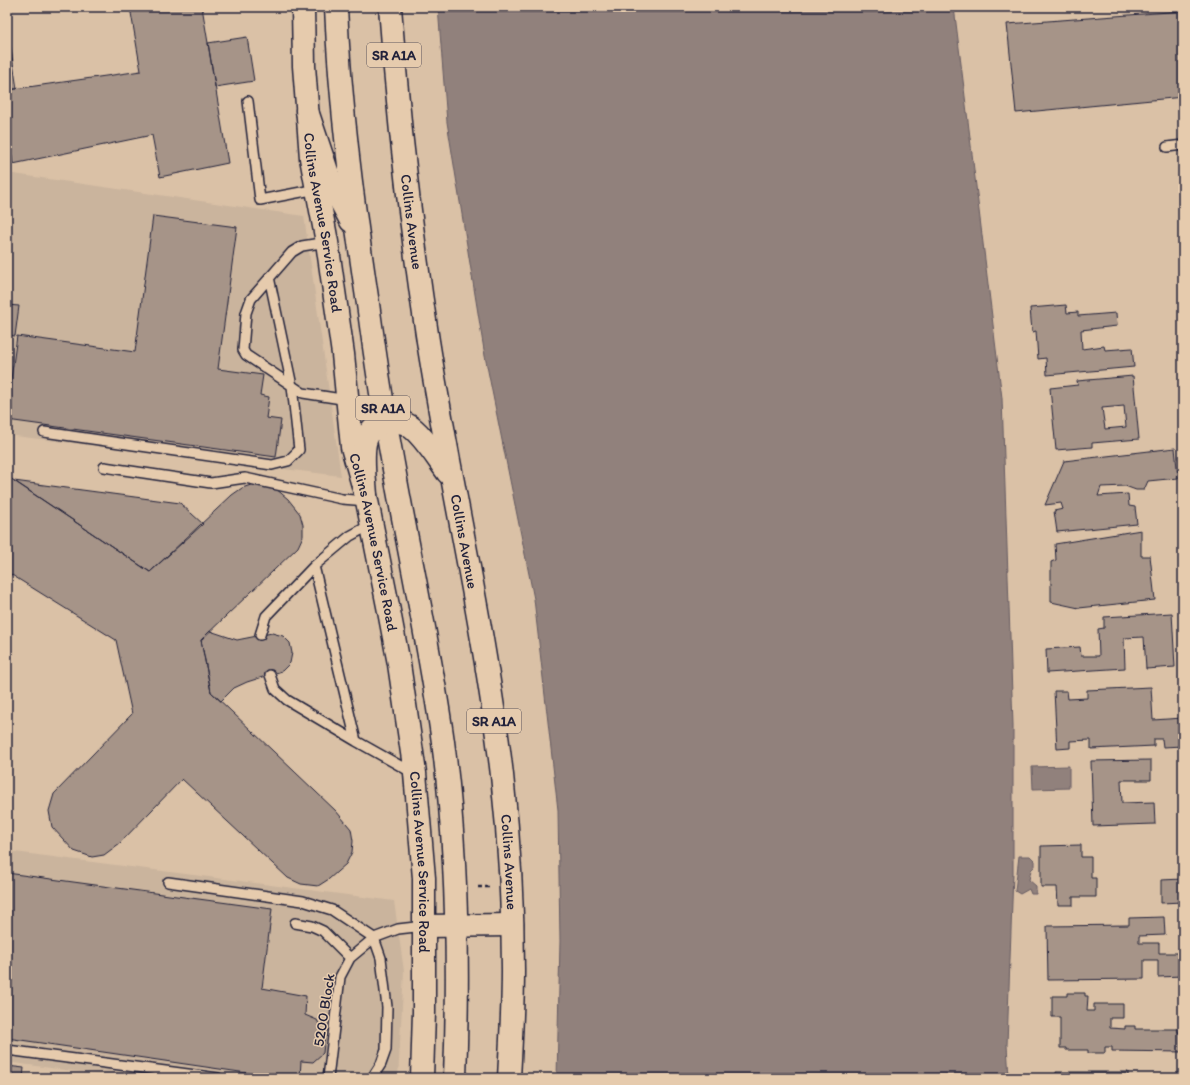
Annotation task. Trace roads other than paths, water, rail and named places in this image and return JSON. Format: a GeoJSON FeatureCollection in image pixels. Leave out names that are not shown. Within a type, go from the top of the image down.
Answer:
{"type":"FeatureCollection","features":[{"type":"Feature","properties":{"kind":"main road","name":"Collins Avenue Service Road"},"geometry":{"type":"LineString","coordinates":[[303,7],[304,66],[311,158],[327,242],[349,400],[352,447],[367,498],[399,664],[415,773],[424,878],[424,1052],[422,1078]]}},
{"type":"Feature","properties":{"kind":"main road","name":"SR A1A"},"geometry":{"type":"LineString","coordinates":[[336,7],[337,38],[346,140],[357,233],[385,422],[430,657],[443,743],[450,814],[457,925],[457,990],[454,1078]]}},
{"type":"Feature","properties":{"kind":"main road","name":"Collins Avenue"},"geometry":{"type":"LineString","coordinates":[[390,7],[409,204],[428,342],[483,645],[501,773],[507,832],[512,925],[513,970],[509,1078]]}},
{"type":"Feature","properties":{"kind":"main road"},"geometry":{"type":"LineString","coordinates":[[307,111],[331,183],[357,233]]}},
{"type":"Feature","properties":{"kind":"main road"},"geometry":{"type":"LineString","coordinates":[[367,498],[364,452],[365,441],[370,432],[377,425],[385,422],[397,421],[407,424],[416,431],[452,478]]}},
{"type":"Feature","properties":{"kind":"main road"},"geometry":{"type":"LineString","coordinates":[[424,926],[512,925]]}},
{"type":"Feature","properties":{"kind":"lane"},"geometry":{"type":"LineString","coordinates":[[248,101],[260,200],[317,189]]}},
{"type":"Feature","properties":{"kind":"lane"},"geometry":{"type":"LineString","coordinates":[[1167,147],[1183,145]]}},
{"type":"Feature","properties":{"kind":"lane"},"geometry":{"type":"LineString","coordinates":[[327,242],[302,246],[292,252],[251,299],[246,313],[243,350],[246,355],[303,393],[349,400]]}},
{"type":"Feature","properties":{"kind":"lane"},"geometry":{"type":"LineString","coordinates":[[44,432],[272,464],[288,461],[299,450],[292,386],[269,278]]}},
{"type":"Feature","properties":{"kind":"lane"},"geometry":{"type":"LineString","coordinates":[[104,467],[211,483],[245,478],[342,499],[367,498]]}},
{"type":"Feature","properties":{"kind":"lane"},"geometry":{"type":"LineString","coordinates":[[260,635],[266,616],[314,566],[350,536],[372,524]]}},
{"type":"Feature","properties":{"kind":"lane"},"geometry":{"type":"LineString","coordinates":[[314,566],[356,741]]}},
{"type":"Feature","properties":{"kind":"lane"},"geometry":{"type":"LineString","coordinates":[[270,675],[276,689],[287,700],[356,741],[415,773]]}},
{"type":"Feature","properties":{"kind":"lane"},"geometry":{"type":"LineString","coordinates":[[168,882],[303,901],[332,910],[374,938],[381,958],[387,1014],[386,1050],[381,1064],[372,1078]]}},
{"type":"Feature","properties":{"kind":"lane"},"geometry":{"type":"LineString","coordinates":[[295,923],[312,926],[323,931],[350,958]]}},
{"type":"Feature","properties":{"kind":"lane","name":"5200 Block"},"geometry":{"type":"LineString","coordinates":[[328,1078],[340,976],[350,958],[374,938],[398,928],[424,926]]}},
{"type":"Feature","properties":{"kind":"lane"},"geometry":{"type":"LineString","coordinates":[[7,1050],[218,1078]]}}]}
